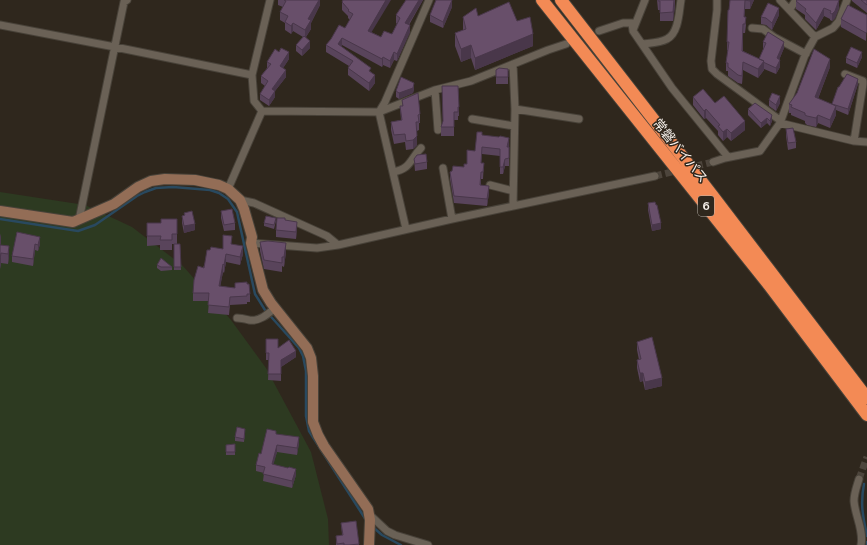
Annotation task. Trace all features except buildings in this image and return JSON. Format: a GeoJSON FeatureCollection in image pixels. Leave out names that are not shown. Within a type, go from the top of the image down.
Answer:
{"type":"FeatureCollection","features":[{"type":"Feature","properties":{"kind":"highway","name":"常磐バイパス"},"geometry":{"type":"LineString","coordinates":[[542,0],[769,285],[867,415]]}},
{"type":"Feature","properties":{"kind":"highway","name":"常磐バイパス"},"geometry":{"type":"LineString","coordinates":[[561,0],[867,398]]}},
{"type":"Feature","properties":{"kind":"street"},"geometry":{"type":"LineString","coordinates":[[79,220],[124,2],[127,0]]}},
{"type":"Feature","properties":{"kind":"street"},"geometry":{"type":"LineString","coordinates":[[262,110],[254,100],[252,75],[270,0]]}},
{"type":"Feature","properties":{"kind":"street"},"geometry":{"type":"LineString","coordinates":[[406,229],[379,112],[385,102],[429,0]]}},
{"type":"Feature","properties":{"kind":"street"},"geometry":{"type":"LineString","coordinates":[[633,31],[645,0]]}},
{"type":"Feature","properties":{"kind":"street"},"geometry":{"type":"LineString","coordinates":[[642,44],[663,40],[671,36],[677,24],[681,0]]}},
{"type":"Feature","properties":{"kind":"street"},"geometry":{"type":"LineString","coordinates":[[717,0],[711,61],[712,69],[780,122],[854,141],[867,142]]}},
{"type":"Feature","properties":{"kind":"street"},"geometry":{"type":"LineString","coordinates":[[780,0],[815,37]]}},
{"type":"Feature","properties":{"kind":"street"},"geometry":{"type":"LineString","coordinates":[[790,9],[796,0]]}},
{"type":"Feature","properties":{"kind":"street"},"geometry":{"type":"LineString","coordinates":[[713,162],[728,157],[760,151],[780,122],[806,54],[815,37],[833,28],[839,21],[846,1]]}},
{"type":"Feature","properties":{"kind":"street"},"geometry":{"type":"LineString","coordinates":[[599,30],[623,22],[632,23],[633,31],[672,88],[728,157]]}},
{"type":"Feature","properties":{"kind":"street"},"geometry":{"type":"LineString","coordinates":[[0,25],[115,46],[252,75]]}},
{"type":"Feature","properties":{"kind":"street"},"geometry":{"type":"LineString","coordinates":[[752,28],[763,29],[774,37],[806,54]]}},
{"type":"Feature","properties":{"kind":"street"},"geometry":{"type":"LineString","coordinates":[[262,110],[379,112],[435,90],[471,81],[566,44]]}},
{"type":"Feature","properties":{"kind":"street"},"geometry":{"type":"LineString","coordinates":[[512,64],[515,109],[513,206]]}},
{"type":"Feature","properties":{"kind":"street"},"geometry":{"type":"LineString","coordinates":[[845,74],[863,81],[864,92],[854,141]]}},
{"type":"Feature","properties":{"kind":"street"},"geometry":{"type":"LineString","coordinates":[[435,90],[438,130]]}},
{"type":"Feature","properties":{"kind":"street"},"geometry":{"type":"LineString","coordinates":[[515,109],[579,119]]}},
{"type":"Feature","properties":{"kind":"street"},"geometry":{"type":"LineString","coordinates":[[228,189],[262,110]]}},
{"type":"Feature","properties":{"kind":"street"},"geometry":{"type":"LineString","coordinates":[[472,118],[514,126]]}},
{"type":"Feature","properties":{"kind":"street"},"geometry":{"type":"LineString","coordinates":[[393,172],[407,167],[421,148]]}},
{"type":"Feature","properties":{"kind":"street"},"geometry":{"type":"LineString","coordinates":[[443,168],[452,219]]}},
{"type":"Feature","properties":{"kind":"street"},"geometry":{"type":"LineString","coordinates":[[251,243],[317,248],[338,246],[406,229],[655,176]]}},
{"type":"Feature","properties":{"kind":"street"},"geometry":{"type":"LineString","coordinates":[[0,211],[73,222],[114,204],[138,187],[151,181],[165,179],[195,180],[219,185],[228,189],[240,200],[244,208],[252,237],[251,243],[263,290],[271,311],[307,348],[311,358],[313,376],[313,422],[324,446],[368,509],[370,521],[369,545]]}},
{"type":"Feature","properties":{"kind":"street"},"geometry":{"type":"LineString","coordinates":[[490,186],[513,190]]}},
{"type":"Feature","properties":{"kind":"street"},"geometry":{"type":"LineString","coordinates":[[240,200],[254,203],[327,236],[338,246]]}},
{"type":"Feature","properties":{"kind":"street"},"geometry":{"type":"LineString","coordinates":[[237,318],[253,320],[271,311]]}},
{"type":"Feature","properties":{"kind":"street"},"geometry":{"type":"LineString","coordinates":[[859,479],[854,501],[861,534],[861,545]]}},
{"type":"Feature","properties":{"kind":"street"},"geometry":{"type":"LineString","coordinates":[[370,521],[395,535],[428,545]]}},
{"type":"Feature","properties":{"kind":"green space"},"geometry":{"type":"Polygon","coordinates":[[[0,192],[85,205],[132,227],[182,265],[231,320],[266,368],[311,452],[328,519],[329,545],[0,545],[0,192]]]}},
{"type":"Feature","properties":{"kind":"waterway"},"geometry":{"type":"LineString","coordinates":[[0,219],[78,231],[95,225],[137,196],[156,188],[173,187],[210,190],[219,193],[228,199],[237,212],[255,294],[265,310],[299,348],[303,356],[306,371],[306,416],[309,431],[366,520]]}},
{"type":"Feature","properties":{"kind":"waterway"},"geometry":{"type":"LineString","coordinates":[[864,484],[862,504],[867,536]]}},
{"type":"Feature","properties":{"kind":"waterway"},"geometry":{"type":"LineString","coordinates":[[374,528],[382,535],[401,545]]}},
{"type":"Feature","properties":{"kind":"tunnel"},"geometry":{"type":"LineString","coordinates":[[655,176],[713,162]]}},
{"type":"Feature","properties":{"kind":"tunnel"},"geometry":{"type":"LineString","coordinates":[[859,479],[867,457]]}}]}
